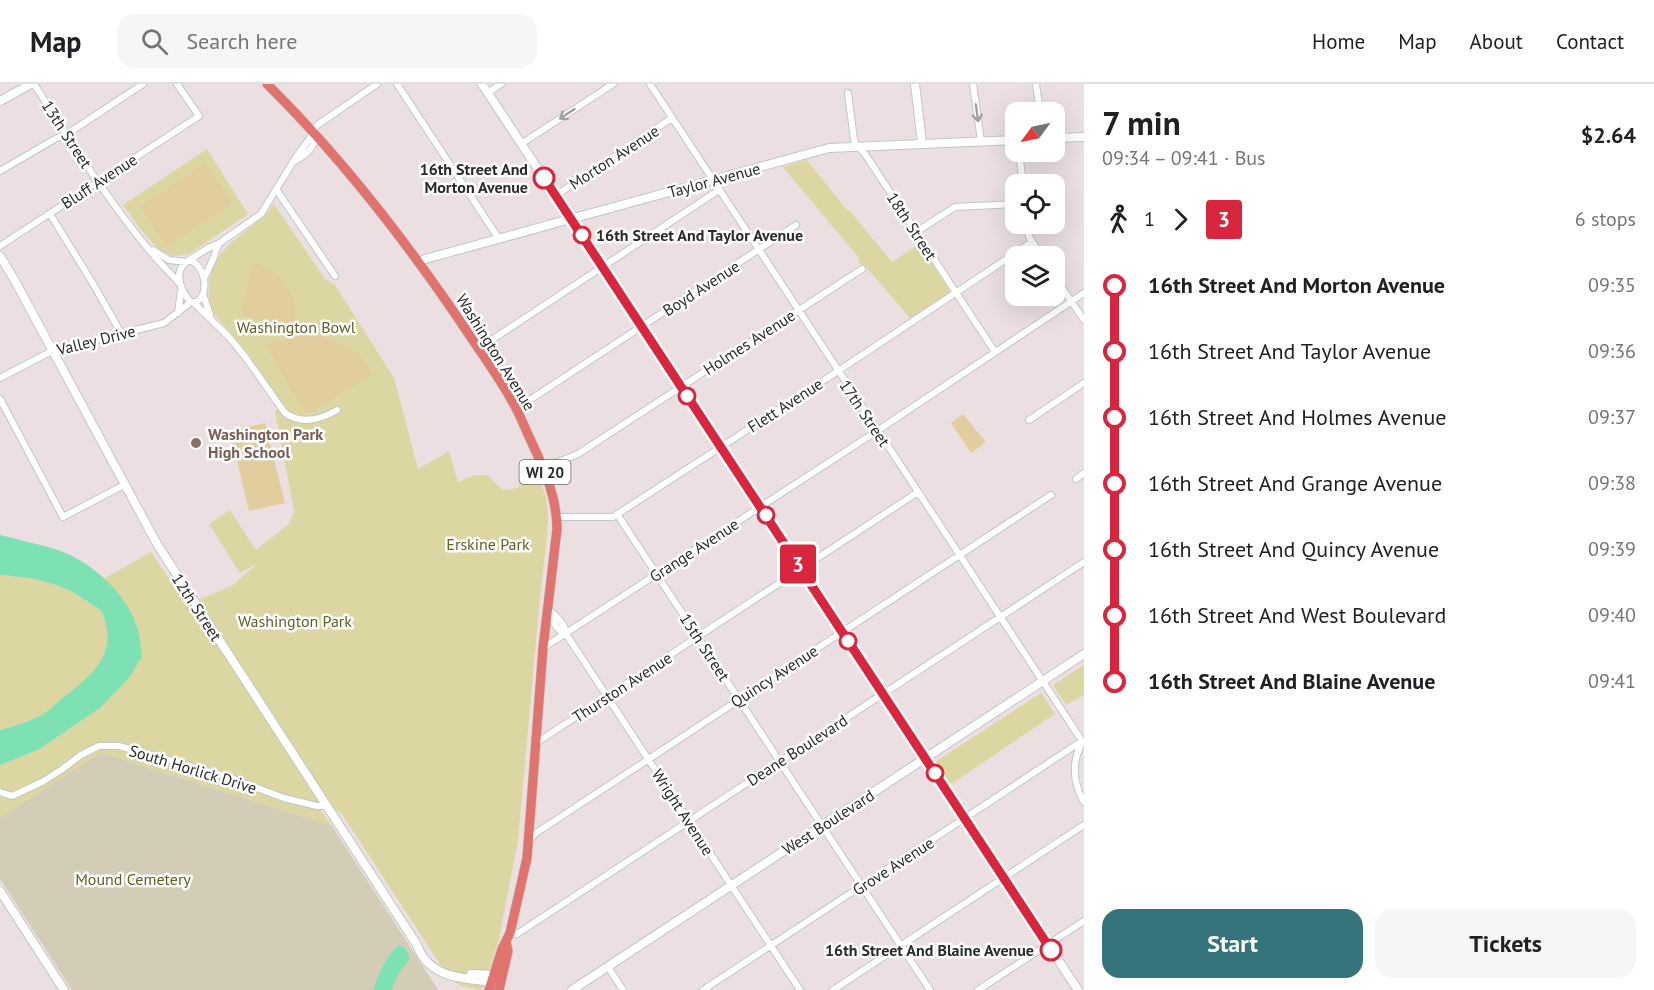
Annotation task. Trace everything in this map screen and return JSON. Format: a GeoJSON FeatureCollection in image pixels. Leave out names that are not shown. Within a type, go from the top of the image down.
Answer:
{"type":"FeatureCollection","features":[{"type":"Feature","properties":{"kind":"main road","name":"Washington Avenue"},"geometry":{"type":"LineString","coordinates":[[267,84],[315,131],[419,263],[516,409],[554,496],[557,518],[543,648],[526,858],[508,938],[508,951],[493,986]]}},
{"type":"Feature","properties":{"kind":"main road","name":"Washington Avenue"},"geometry":{"type":"LineString","coordinates":[[493,986],[502,949],[508,938]]}},
{"type":"Feature","properties":{"kind":"street"},"geometry":{"type":"LineString","coordinates":[[0,101],[32,84]]}},
{"type":"Feature","properties":{"kind":"street","name":"13th Street"},"geometry":{"type":"LineString","coordinates":[[32,84],[99,183],[143,242],[180,285],[186,297],[212,318]]}},
{"type":"Feature","properties":{"kind":"street"},"geometry":{"type":"LineString","coordinates":[[0,171],[67,134],[143,84]]}},
{"type":"Feature","properties":{"kind":"street","name":"Bluff Avenue"},"geometry":{"type":"LineString","coordinates":[[0,246],[199,116],[177,84]]}},
{"type":"Feature","properties":{"kind":"street"},"geometry":{"type":"LineString","coordinates":[[178,314],[181,269],[188,261],[218,244],[261,214],[315,131],[377,84]]}},
{"type":"Feature","properties":{"kind":"street"},"geometry":{"type":"LineString","coordinates":[[397,84],[499,239]]}},
{"type":"Feature","properties":{"kind":"street"},"geometry":{"type":"LineString","coordinates":[[482,84],[1078,990]]}},
{"type":"Feature","properties":{"kind":"street"},"geometry":{"type":"LineString","coordinates":[[488,93],[501,84]]}},
{"type":"Feature","properties":{"kind":"street"},"geometry":{"type":"LineString","coordinates":[[522,144],[612,84]]}},
{"type":"Feature","properties":{"kind":"street","name":"17th Street"},"geometry":{"type":"LineString","coordinates":[[650,84],[877,431],[1083,739]]}},
{"type":"Feature","properties":{"kind":"street"},"geometry":{"type":"LineString","coordinates":[[915,84],[922,143]]}},
{"type":"Feature","properties":{"kind":"street"},"geometry":{"type":"LineString","coordinates":[[973,84],[981,141]]}},
{"type":"Feature","properties":{"kind":"street"},"geometry":{"type":"LineString","coordinates":[[1036,84],[1039,102]]}},
{"type":"Feature","properties":{"kind":"street","name":"18th Street"},"geometry":{"type":"LineString","coordinates":[[848,93],[857,146],[865,154],[995,352]]}},
{"type":"Feature","properties":{"kind":"street","name":"Morton Avenue"},"geometry":{"type":"LineString","coordinates":[[555,196],[672,118]]}},
{"type":"Feature","properties":{"kind":"street"},"geometry":{"type":"LineString","coordinates":[[1065,138],[1084,137]]}},
{"type":"Feature","properties":{"kind":"street","name":"Taylor Avenue"},"geometry":{"type":"LineString","coordinates":[[419,263],[425,259],[829,148],[1005,140]]}},
{"type":"Feature","properties":{"kind":"street"},"geometry":{"type":"LineString","coordinates":[[276,189],[335,276]]}},
{"type":"Feature","properties":{"kind":"street"},"geometry":{"type":"LineString","coordinates":[[478,349],[719,190]]}},
{"type":"Feature","properties":{"kind":"street"},"geometry":{"type":"LineString","coordinates":[[916,232],[955,207],[1005,205]]}},
{"type":"Feature","properties":{"kind":"street"},"geometry":{"type":"LineString","coordinates":[[50,214],[121,333]]}},
{"type":"Feature","properties":{"kind":"street","name":"Boyd Avenue"},"geometry":{"type":"LineString","coordinates":[[516,409],[796,225]]}},
{"type":"Feature","properties":{"kind":"street"},"geometry":{"type":"LineString","coordinates":[[1029,234],[1035,246]]}},
{"type":"Feature","properties":{"kind":"street","name":"13th Street"},"geometry":{"type":"LineString","coordinates":[[143,242],[169,260],[188,261]]}},
{"type":"Feature","properties":{"kind":"street","name":"Flett Avenue"},"geometry":{"type":"LineString","coordinates":[[557,518],[613,517],[1032,242]]}},
{"type":"Feature","properties":{"kind":"street"},"geometry":{"type":"LineString","coordinates":[[218,244],[204,279],[203,294],[212,318],[246,358],[279,406],[291,417],[319,419],[337,410]]}},
{"type":"Feature","properties":{"kind":"street","name":"12th Street"},"geometry":{"type":"LineString","coordinates":[[0,256],[156,544],[417,945],[444,968],[466,974],[493,986]]}},
{"type":"Feature","properties":{"kind":"street"},"geometry":{"type":"LineString","coordinates":[[188,261],[199,266],[204,279]]}},
{"type":"Feature","properties":{"kind":"street","name":"Holmes Avenue"},"geometry":{"type":"LineString","coordinates":[[543,468],[578,454],[861,269]]}},
{"type":"Feature","properties":{"kind":"street"},"geometry":{"type":"LineString","coordinates":[[1065,292],[1084,321]]}},
{"type":"Feature","properties":{"kind":"street","name":"Grange Avenue"},"geometry":{"type":"LineString","coordinates":[[543,648],[877,431],[1084,293]]}},
{"type":"Feature","properties":{"kind":"street","name":"Valley Drive"},"geometry":{"type":"LineString","coordinates":[[0,378],[52,351],[164,323],[199,301],[203,294]]}},
{"type":"Feature","properties":{"kind":"street"},"geometry":{"type":"LineString","coordinates":[[1029,420],[1084,383]]}},
{"type":"Feature","properties":{"kind":"street"},"geometry":{"type":"LineString","coordinates":[[0,399],[63,517],[124,486]]}},
{"type":"Feature","properties":{"kind":"street"},"geometry":{"type":"LineString","coordinates":[[1076,479],[1084,474]]}},
{"type":"Feature","properties":{"kind":"street","name":"Thurston Avenue"},"geometry":{"type":"LineString","coordinates":[[535,744],[918,492]]}},
{"type":"Feature","properties":{"kind":"street","name":"Quincy Avenue"},"geometry":{"type":"LineString","coordinates":[[528,841],[536,833],[1051,495]]}},
{"type":"Feature","properties":{"kind":"street","name":"15th Street"},"geometry":{"type":"LineString","coordinates":[[617,514],[930,990]]}},
{"type":"Feature","properties":{"kind":"street","name":"Deane Boulevard"},"geometry":{"type":"LineString","coordinates":[[508,938],[1084,562]]}},
{"type":"Feature","properties":{"kind":"street","name":"Wright Avenue"},"geometry":{"type":"LineString","coordinates":[[548,609],[551,620],[560,633],[566,634],[800,990]]}},
{"type":"Feature","properties":{"kind":"street","name":"West Boulevard"},"geometry":{"type":"LineString","coordinates":[[572,990],[1084,654]]}},
{"type":"Feature","properties":{"kind":"street"},"geometry":{"type":"LineString","coordinates":[[1083,739],[1076,755],[1075,771],[1077,787],[1084,802]]}},
{"type":"Feature","properties":{"kind":"street","name":"Grove Avenue"},"geometry":{"type":"LineString","coordinates":[[703,990],[1083,739]]}},
{"type":"Feature","properties":{"kind":"street","name":"South Horlick Drive"},"geometry":{"type":"LineString","coordinates":[[0,792],[12,796],[42,782],[90,750],[99,746],[119,746],[228,777],[284,798],[326,806]]}},
{"type":"Feature","properties":{"kind":"street"},"geometry":{"type":"LineString","coordinates":[[833,990],[1084,825]]}},
{"type":"Feature","properties":{"kind":"street"},"geometry":{"type":"LineString","coordinates":[[2,897],[64,990]]}},
{"type":"Feature","properties":{"kind":"street"},"geometry":{"type":"LineString","coordinates":[[978,990],[1084,921]]}},
{"type":"Feature","properties":{"kind":"street"},"geometry":{"type":"LineString","coordinates":[[608,967],[623,990]]}},
{"type":"Feature","properties":{"kind":"green space"},"geometry":{"type":"Polygon","coordinates":[[[207,149],[248,214],[189,254],[170,255],[150,240],[123,205],[207,149]]]}},
{"type":"Feature","properties":{"kind":"green space"},"geometry":{"type":"Polygon","coordinates":[[[807,160],[892,262],[919,244],[949,293],[910,318],[868,269],[859,263],[859,258],[783,167],[807,160]]]}},
{"type":"Feature","properties":{"kind":"green space"},"geometry":{"type":"Polygon","coordinates":[[[274,204],[325,279],[335,285],[394,378],[418,469],[449,451],[458,482],[475,475],[487,475],[503,490],[518,488],[520,483],[539,477],[546,498],[547,536],[518,840],[499,939],[484,987],[480,990],[461,986],[449,978],[342,814],[326,806],[317,805],[332,826],[130,762],[0,818],[0,765],[38,750],[100,708],[136,624],[122,599],[103,579],[151,552],[188,607],[233,585],[258,563],[240,573],[209,524],[230,510],[256,550],[289,524],[294,511],[275,411],[283,405],[242,346],[208,307],[210,278],[215,262],[230,244],[267,213],[274,204]]]}},
{"type":"Feature","properties":{"kind":"green space"},"geometry":{"type":"Polygon","coordinates":[[[0,575],[48,582],[80,597],[102,612],[108,638],[102,659],[79,685],[43,714],[28,722],[0,730],[0,575]]]}},
{"type":"Feature","properties":{"kind":"green space"},"geometry":{"type":"Polygon","coordinates":[[[1084,665],[1084,695],[1066,705],[1053,685],[1084,665]]]}},
{"type":"Feature","properties":{"kind":"green space"},"geometry":{"type":"Polygon","coordinates":[[[1041,693],[1055,714],[950,785],[935,762],[1041,693]]]}},
{"type":"Feature","properties":{"kind":"green space","name":"Mound Cemetery"},"geometry":{"type":"Polygon","coordinates":[[[101,753],[332,826],[438,990],[72,990],[0,879],[0,818],[101,753]]]}},
{"type":"Feature","properties":{"kind":"shaded area"},"geometry":{"type":"Polygon","coordinates":[[[206,163],[232,204],[166,246],[140,206],[206,163]]]}},
{"type":"Feature","properties":{"kind":"shaded area"},"geometry":{"type":"Polygon","coordinates":[[[253,263],[273,273],[287,286],[294,305],[294,328],[243,316],[241,312],[253,263]]]}},
{"type":"Feature","properties":{"kind":"shaded area"},"geometry":{"type":"Polygon","coordinates":[[[313,334],[348,347],[361,358],[373,374],[309,413],[303,411],[266,345],[295,335],[313,334]]]}},
{"type":"Feature","properties":{"kind":"shaded area"},"geometry":{"type":"Polygon","coordinates":[[[963,414],[985,441],[971,453],[951,423],[963,414]]]}},
{"type":"Feature","properties":{"kind":"shaded area"},"geometry":{"type":"Polygon","coordinates":[[[265,423],[285,503],[249,511],[230,431],[265,423]]]}},
{"type":"Feature","properties":{"kind":"shaded area"},"geometry":{"type":"Polygon","coordinates":[[[0,535],[70,555],[82,561],[105,579],[131,612],[138,632],[142,656],[129,678],[100,708],[38,750],[0,765],[0,730],[28,722],[43,714],[79,685],[102,659],[108,638],[102,612],[80,597],[48,582],[0,575],[0,535]]]}},
{"type":"Feature","properties":{"kind":"shaded area"},"geometry":{"type":"Polygon","coordinates":[[[399,945],[404,947],[410,957],[409,960],[399,973],[391,990],[373,990],[386,960],[399,945]]]}},
{"type":"Feature","properties":{"kind":"bus line","name":"3"},"geometry":{"type":"LineString","coordinates":[[544,178],[1051,950]]}},
{"type":"Feature","properties":{"kind":"place","name":"16th Street And Morton Avenue"},"geometry":{"type":"Point","coordinates":[544,178]}},
{"type":"Feature","properties":{"kind":"place","name":"16th Street And Taylor Avenue"},"geometry":{"type":"Point","coordinates":[582,235]}},
{"type":"Feature","properties":{"kind":"place","name":"Washington Park High School"},"geometry":{"type":"Point","coordinates":[196,443]}},
{"type":"Feature","properties":{"kind":"place","name":"16th Street And Blaine Avenue"},"geometry":{"type":"Point","coordinates":[1051,950]}},
{"type":"Feature","properties":{"kind":"park label","name":"Washington Bowl"},"geometry":{"type":"Point","coordinates":[296,327]}},
{"type":"Feature","properties":{"kind":"park label","name":"Erskine Park"},"geometry":{"type":"Point","coordinates":[488,544]}},
{"type":"Feature","properties":{"kind":"park label","name":"Washington Park"},"geometry":{"type":"Point","coordinates":[295,621]}}]}
